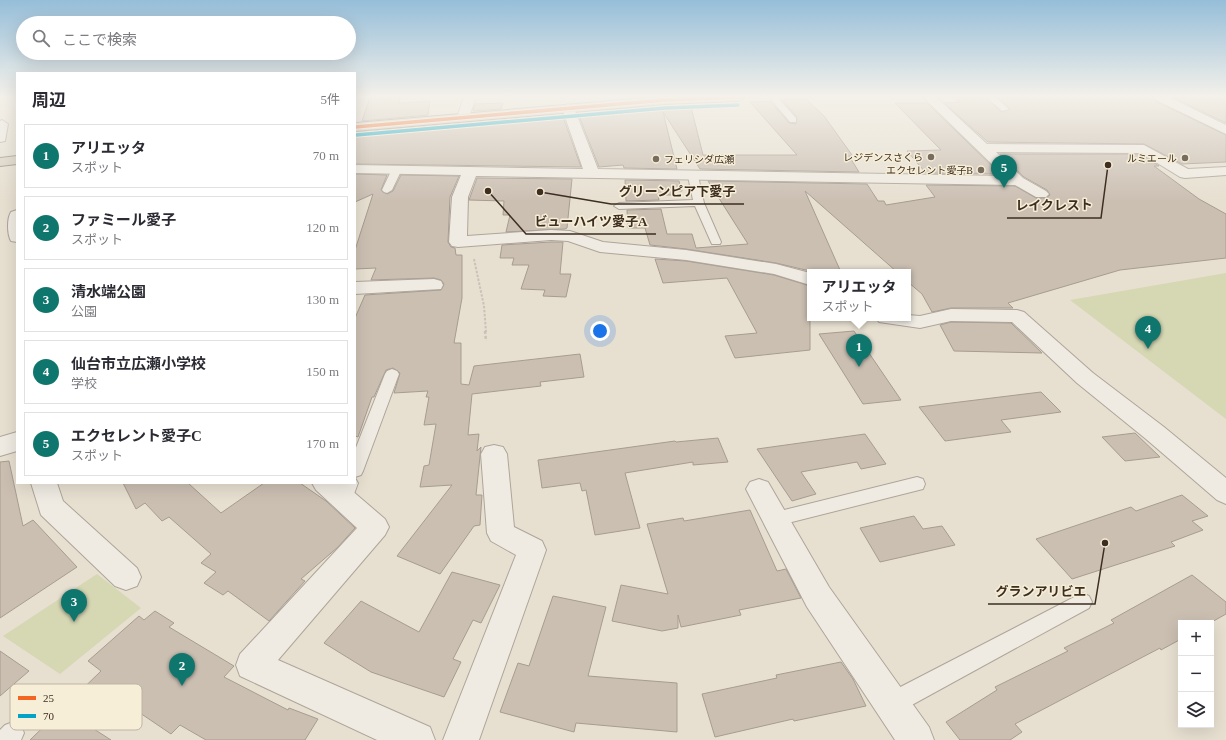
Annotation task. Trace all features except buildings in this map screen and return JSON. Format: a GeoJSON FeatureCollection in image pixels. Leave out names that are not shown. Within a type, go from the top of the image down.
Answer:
{"type":"FeatureCollection","features":[{"type":"Feature","properties":{"kind":"highway"},"geometry":{"type":"LineString","coordinates":[[0,162],[16,160]]}},
{"type":"Feature","properties":{"kind":"street"},"geometry":{"type":"LineString","coordinates":[[577,132],[592,174]]}},
{"type":"Feature","properties":{"kind":"street"},"geometry":{"type":"LineString","coordinates":[[968,132],[1018,181],[1042,194]]}},
{"type":"Feature","properties":{"kind":"street"},"geometry":{"type":"LineString","coordinates":[[986,148],[1144,149],[1185,174],[1226,171]]}},
{"type":"Feature","properties":{"kind":"street"},"geometry":{"type":"LineString","coordinates":[[356,169],[1018,181]]}},
{"type":"Feature","properties":{"kind":"street"},"geometry":{"type":"LineString","coordinates":[[470,170],[460,196],[458,242],[551,235],[570,236],[600,247],[686,255],[776,269],[807,278]]}},
{"type":"Feature","properties":{"kind":"street"},"geometry":{"type":"LineString","coordinates":[[0,221],[16,216]]}},
{"type":"Feature","properties":{"kind":"street"},"geometry":{"type":"LineString","coordinates":[[356,288],[434,285]]}},
{"type":"Feature","properties":{"kind":"street"},"geometry":{"type":"LineString","coordinates":[[911,321],[920,322],[951,315],[1017,316],[1085,378],[1155,433],[1226,492]]}},
{"type":"Feature","properties":{"kind":"street"},"geometry":{"type":"LineString","coordinates":[[0,447],[16,441]]}},
{"type":"Feature","properties":{"kind":"street"},"geometry":{"type":"LineString","coordinates":[[461,740],[532,550],[500,532],[494,454]]}},
{"type":"Feature","properties":{"kind":"street"},"geometry":{"type":"LineString","coordinates":[[44,484],[51,507],[126,577]]}},
{"type":"Feature","properties":{"kind":"street"},"geometry":{"type":"LineString","coordinates":[[340,489],[375,527],[252,665],[417,740]]}},
{"type":"Feature","properties":{"kind":"street"},"geometry":{"type":"LineString","coordinates":[[759,489],[818,597],[916,740]]}},
{"type":"Feature","properties":{"kind":"lane"},"geometry":{"type":"LineString","coordinates":[[387,190],[397,169]]}},
{"type":"Feature","properties":{"kind":"lane"},"geometry":{"type":"LineString","coordinates":[[693,176],[699,203],[716,242]]}},
{"type":"Feature","properties":{"kind":"lane"},"geometry":{"type":"LineString","coordinates":[[619,206],[699,203]]}},
{"type":"Feature","properties":{"kind":"lane"},"geometry":{"type":"LineString","coordinates":[[356,468],[392,374]]}},
{"type":"Feature","properties":{"kind":"lane"},"geometry":{"type":"LineString","coordinates":[[776,520],[917,484]]}},
{"type":"Feature","properties":{"kind":"lane"},"geometry":{"type":"LineString","coordinates":[[891,704],[1082,602]]}},
{"type":"Feature","properties":{"kind":"path"},"geometry":{"type":"LineString","coordinates":[[469,242],[484,306],[486,341]]}},
{"type":"Feature","properties":{"kind":"green space"},"geometry":{"type":"Polygon","coordinates":[[[1226,273],[1226,419],[1070,300],[1226,273]]]}},
{"type":"Feature","properties":{"kind":"green space"},"geometry":{"type":"Polygon","coordinates":[[[97,574],[141,608],[60,674],[3,636],[97,574]]]}},
{"type":"Feature","properties":{"kind":"transit line","name":"70"},"geometry":{"type":"LineString","coordinates":[[356,135],[396,132]]}},
{"type":"Feature","properties":{"kind":"place","name":"レジデンスさくら"},"geometry":{"type":"Point","coordinates":[931,157]}},
{"type":"Feature","properties":{"kind":"place","name":"ルミエール"},"geometry":{"type":"Point","coordinates":[1185,158]}},
{"type":"Feature","properties":{"kind":"place","name":"フェリシダ広瀬"},"geometry":{"type":"Point","coordinates":[656,159]}},
{"type":"Feature","properties":{"kind":"place","name":"レイクレスト"},"geometry":{"type":"Point","coordinates":[1108,165]}},
{"type":"Feature","properties":{"kind":"place","name":"エクセレント愛子B"},"geometry":{"type":"Point","coordinates":[981,170]}},
{"type":"Feature","properties":{"kind":"place","name":"エクセレント愛子C"},"geometry":{"type":"Point","coordinates":[1004,188]}},
{"type":"Feature","properties":{"kind":"place","name":"ビューハイツ愛子A"},"geometry":{"type":"Point","coordinates":[488,191]}},
{"type":"Feature","properties":{"kind":"place","name":"グリーンピア下愛子"},"geometry":{"type":"Point","coordinates":[540,192]}},
{"type":"Feature","properties":{"kind":"place","name":"仙台市立広瀬小学校"},"geometry":{"type":"Point","coordinates":[1148,349]}},
{"type":"Feature","properties":{"kind":"place","name":"アリエッタ"},"geometry":{"type":"Point","coordinates":[859,367]}},
{"type":"Feature","properties":{"kind":"place","name":"グランアリビエ"},"geometry":{"type":"Point","coordinates":[1105,543]}},
{"type":"Feature","properties":{"kind":"place","name":"清水端公園"},"geometry":{"type":"Point","coordinates":[74,622]}},
{"type":"Feature","properties":{"kind":"place","name":"ファミール愛子"},"geometry":{"type":"Point","coordinates":[182,686]}}]}
